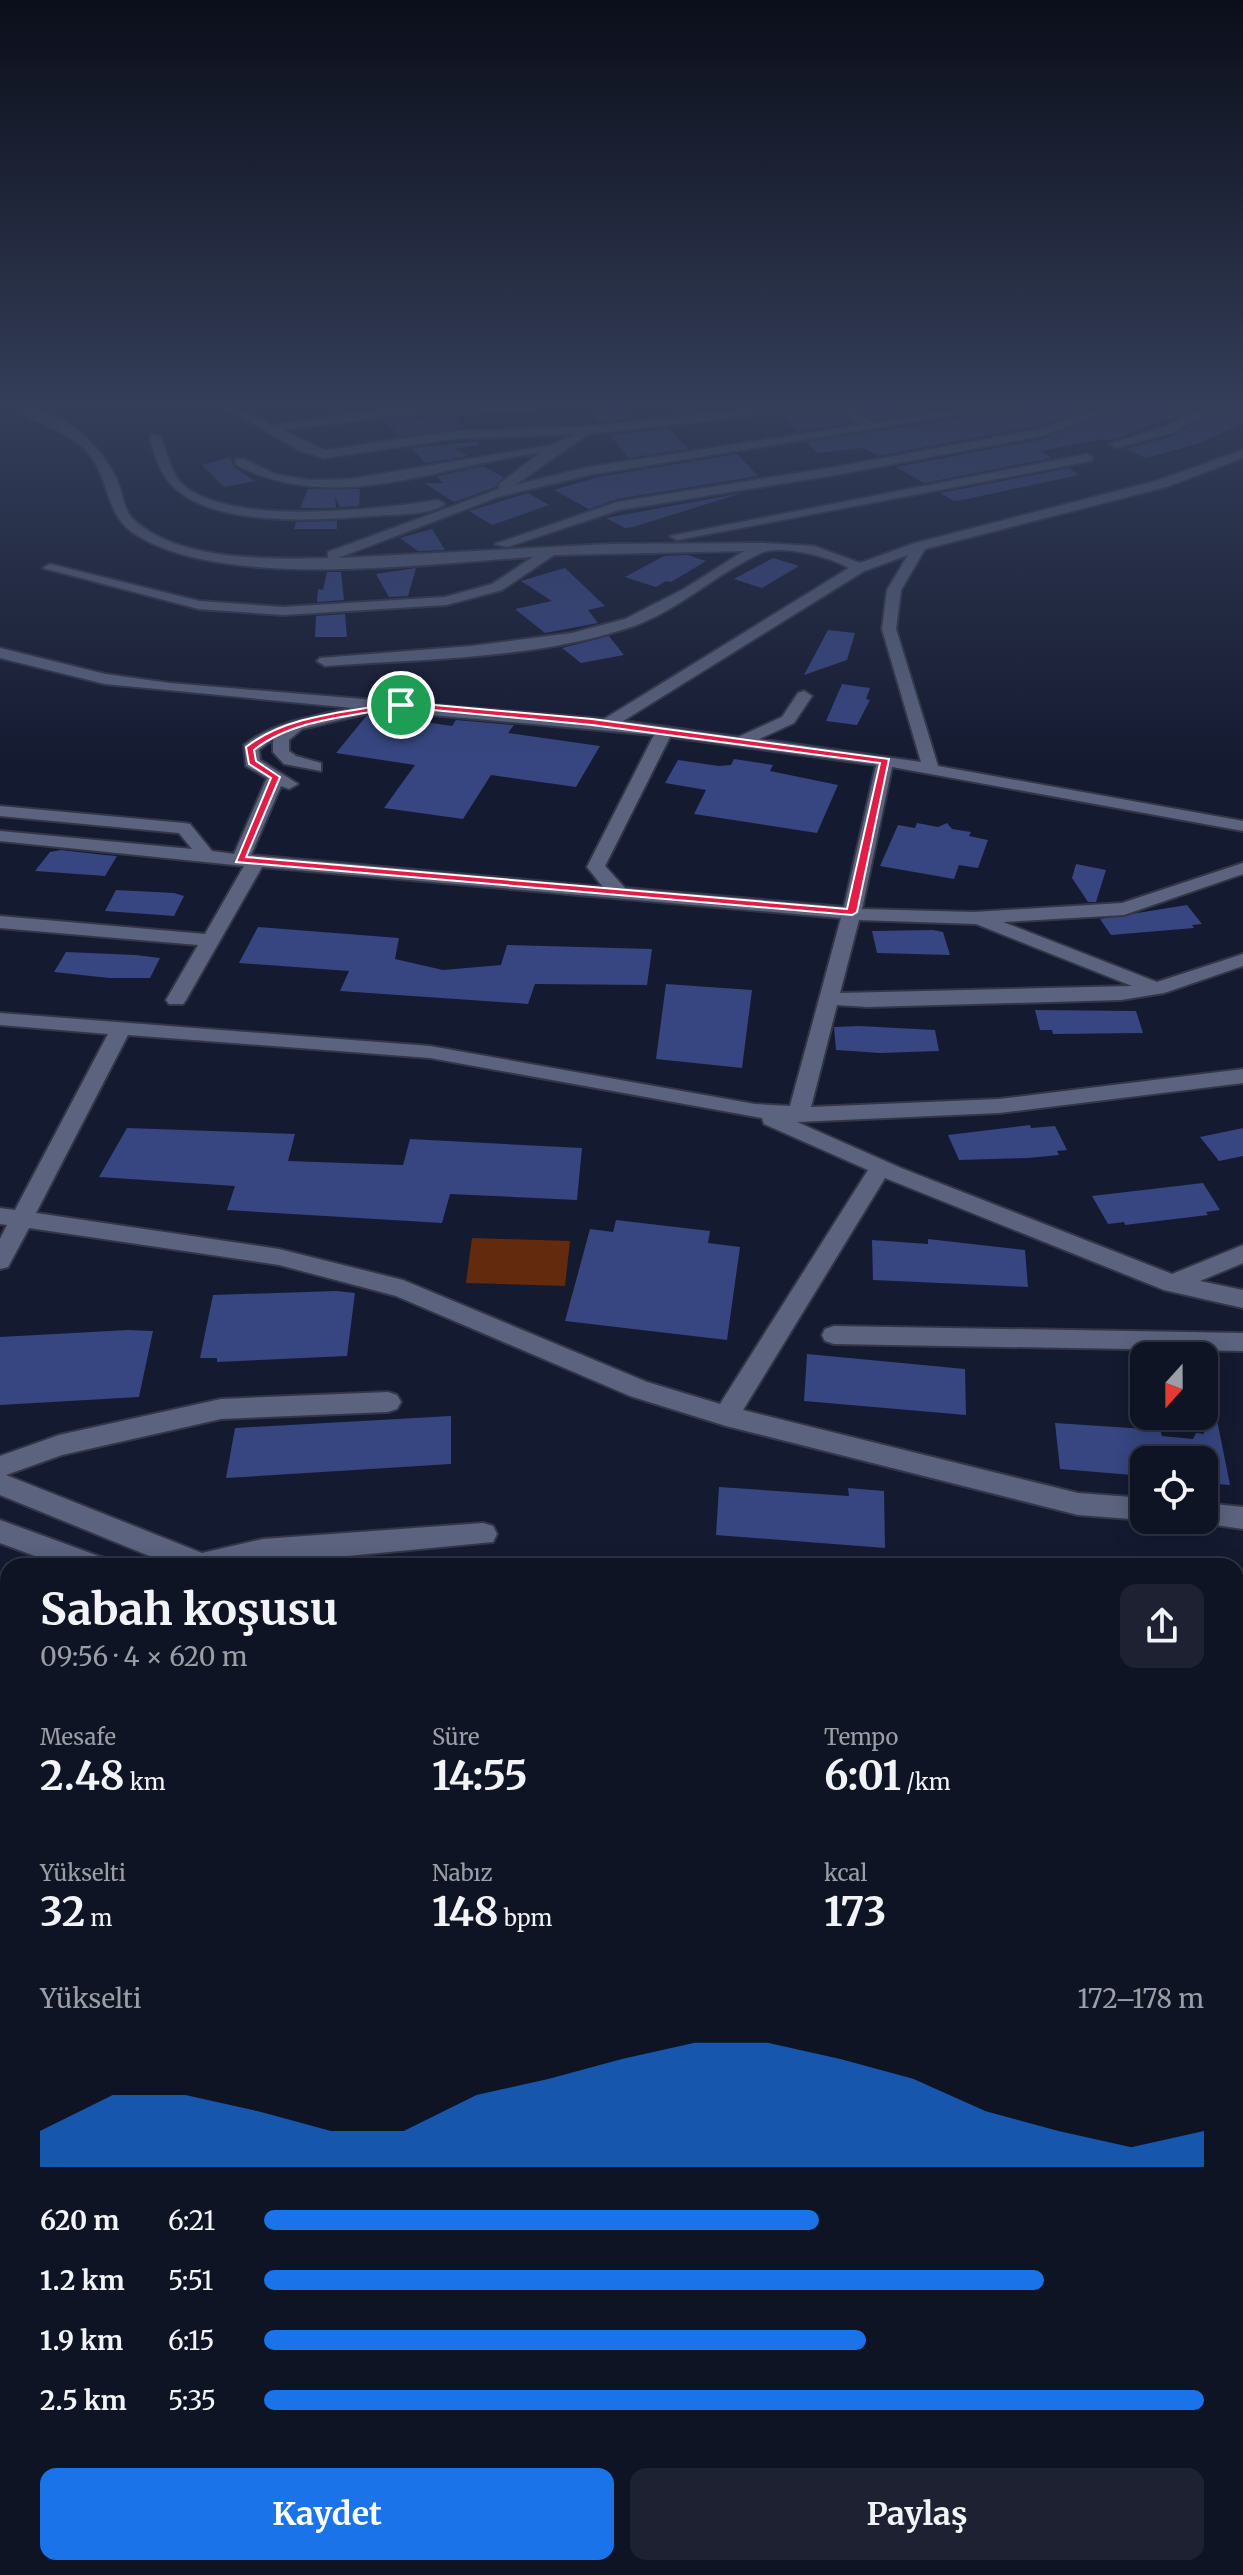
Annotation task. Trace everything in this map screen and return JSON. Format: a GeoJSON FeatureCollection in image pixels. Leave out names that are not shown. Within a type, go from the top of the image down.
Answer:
{"type":"FeatureCollection","features":[{"type":"Feature","properties":{"kind":"street"},"geometry":{"type":"LineString","coordinates":[[135,527],[176,546],[250,562],[371,560],[645,545],[814,550],[844,556],[859,568]]}},
{"type":"Feature","properties":{"kind":"street"},"geometry":{"type":"LineString","coordinates":[[320,560],[407,527]]}},
{"type":"Feature","properties":{"kind":"street"},"geometry":{"type":"LineString","coordinates":[[473,554],[554,527]]}},
{"type":"Feature","properties":{"kind":"street"},"geometry":{"type":"LineString","coordinates":[[645,545],[720,527]]}},
{"type":"Feature","properties":{"kind":"street"},"geometry":{"type":"LineString","coordinates":[[607,724],[859,568],[920,546],[993,527]]}},
{"type":"Feature","properties":{"kind":"street"},"geometry":{"type":"LineString","coordinates":[[920,546],[894,590],[889,629],[931,769]]}},
{"type":"Feature","properties":{"kind":"street"},"geometry":{"type":"LineString","coordinates":[[325,661],[471,651],[573,637],[630,622],[689,592],[759,548]]}},
{"type":"Feature","properties":{"kind":"street"},"geometry":{"type":"LineString","coordinates":[[50,568],[199,605],[283,611],[355,609],[446,601],[497,587],[553,550]]}},
{"type":"Feature","properties":{"kind":"street"},"geometry":{"type":"LineString","coordinates":[[0,653],[105,679],[170,688],[607,724],[885,761],[1243,826]]}},
{"type":"Feature","properties":{"kind":"street"},"geometry":{"type":"LineString","coordinates":[[740,742],[788,720],[804,696]]}},
{"type":"Feature","properties":{"kind":"street"},"geometry":{"type":"LineString","coordinates":[[176,1000],[211,940],[283,781],[252,762],[250,749],[266,736],[296,725],[401,705]]}},
{"type":"Feature","properties":{"kind":"street"},"geometry":{"type":"LineString","coordinates":[[296,725],[281,739],[281,752],[290,760],[315,767]]}},
{"type":"Feature","properties":{"kind":"street"},"geometry":{"type":"LineString","coordinates":[[618,892],[596,867],[664,732]]}},
{"type":"Feature","properties":{"kind":"street"},"geometry":{"type":"LineString","coordinates":[[798,1115],[852,912],[885,761]]}},
{"type":"Feature","properties":{"kind":"street"},"geometry":{"type":"LineString","coordinates":[[0,811],[184,828],[207,857]]}},
{"type":"Feature","properties":{"kind":"street"},"geometry":{"type":"LineString","coordinates":[[0,836],[207,857],[852,912],[974,918],[1124,909],[1243,868]]}},
{"type":"Feature","properties":{"kind":"street"},"geometry":{"type":"LineString","coordinates":[[974,918],[1157,989]]}},
{"type":"Feature","properties":{"kind":"street"},"geometry":{"type":"LineString","coordinates":[[0,922],[211,940]]}},
{"type":"Feature","properties":{"kind":"street"},"geometry":{"type":"LineString","coordinates":[[829,998],[868,1001],[1107,995],[1157,989],[1243,960]]}},
{"type":"Feature","properties":{"kind":"street"},"geometry":{"type":"LineString","coordinates":[[0,1019],[430,1052],[755,1111],[798,1115],[857,1117],[969,1109],[1243,1076]]}},
{"type":"Feature","properties":{"kind":"street"},"geometry":{"type":"LineString","coordinates":[[0,1261],[12,1217],[121,1029]]}},
{"type":"Feature","properties":{"kind":"street"},"geometry":{"type":"LineString","coordinates":[[755,1111],[881,1167],[1172,1284],[1243,1299]]}},
{"type":"Feature","properties":{"kind":"street"},"geometry":{"type":"LineString","coordinates":[[726,1416],[881,1167]]}},
{"type":"Feature","properties":{"kind":"street"},"geometry":{"type":"LineString","coordinates":[[12,1217],[279,1257],[403,1289],[639,1389],[726,1416],[1078,1504],[1130,1508]]}},
{"type":"Feature","properties":{"kind":"street"},"geometry":{"type":"LineString","coordinates":[[1172,1284],[1243,1253]]}},
{"type":"Feature","properties":{"kind":"street"},"geometry":{"type":"LineString","coordinates":[[834,1335],[1243,1342]]}},
{"type":"Feature","properties":{"kind":"street"},"geometry":{"type":"LineString","coordinates":[[0,1467],[59,1445],[221,1409],[388,1402]]}},
{"type":"Feature","properties":{"kind":"street"},"geometry":{"type":"LineString","coordinates":[[0,1484],[183,1558]]}},
{"type":"Feature","properties":{"kind":"street"},"geometry":{"type":"LineString","coordinates":[[1218,1515],[1243,1518]]}},
{"type":"Feature","properties":{"kind":"street"},"geometry":{"type":"LineString","coordinates":[[0,1531],[73,1558]]}},
{"type":"Feature","properties":{"kind":"street"},"geometry":{"type":"LineString","coordinates":[[229,1558],[263,1550],[483,1534]]}},
{"type":"Feature","properties":{"kind":"shaded area"},"geometry":{"type":"Polygon","coordinates":[[[472,1238],[570,1241],[565,1286],[466,1283],[472,1238]]]}},
{"type":"Feature","properties":{"kind":"building"},"geometry":{"type":"Polygon","coordinates":[[[295,527],[337,527],[337,529],[295,527]]]}},
{"type":"Feature","properties":{"kind":"building"},"geometry":{"type":"Polygon","coordinates":[[[432,529],[445,550],[418,551],[400,538],[432,529]]]}},
{"type":"Feature","properties":{"kind":"building"},"geometry":{"type":"Polygon","coordinates":[[[688,555],[706,561],[671,582],[666,581],[656,587],[625,577],[664,556],[688,555]]]}},
{"type":"Feature","properties":{"kind":"building"},"geometry":{"type":"Polygon","coordinates":[[[773,558],[799,566],[762,588],[734,579],[773,558]]]}},
{"type":"Feature","properties":{"kind":"building"},"geometry":{"type":"Polygon","coordinates":[[[416,568],[408,596],[389,597],[376,574],[416,568]]]}},
{"type":"Feature","properties":{"kind":"building"},"geometry":{"type":"Polygon","coordinates":[[[565,568],[605,606],[588,610],[598,623],[545,633],[515,609],[552,601],[521,581],[565,568]]]}},
{"type":"Feature","properties":{"kind":"building"},"geometry":{"type":"Polygon","coordinates":[[[327,572],[341,572],[344,600],[317,602],[318,589],[323,590],[327,572]]]}},
{"type":"Feature","properties":{"kind":"building"},"geometry":{"type":"Polygon","coordinates":[[[345,614],[347,637],[315,637],[316,616],[345,614]]]}},
{"type":"Feature","properties":{"kind":"building"},"geometry":{"type":"Polygon","coordinates":[[[828,630],[855,633],[847,660],[804,675],[828,630]]]}},
{"type":"Feature","properties":{"kind":"building"},"geometry":{"type":"Polygon","coordinates":[[[609,636],[624,655],[581,663],[562,648],[609,636]]]}},
{"type":"Feature","properties":{"kind":"building"},"geometry":{"type":"Polygon","coordinates":[[[842,684],[870,688],[866,699],[870,700],[857,725],[826,721],[842,684]]]}},
{"type":"Feature","properties":{"kind":"building"},"geometry":{"type":"Polygon","coordinates":[[[368,714],[452,726],[456,720],[514,725],[508,733],[600,746],[576,787],[491,775],[463,819],[384,808],[415,765],[336,753],[368,714]]]}},
{"type":"Feature","properties":{"kind":"building"},"geometry":{"type":"Polygon","coordinates":[[[734,759],[773,765],[770,771],[838,785],[817,833],[694,814],[706,790],[665,783],[678,760],[719,766],[731,765],[734,759]]]}},
{"type":"Feature","properties":{"kind":"building"},"geometry":{"type":"Polygon","coordinates":[[[917,823],[938,827],[947,823],[952,829],[971,832],[969,836],[988,840],[978,868],[959,865],[954,879],[880,866],[898,825],[915,828],[917,823]]]}},
{"type":"Feature","properties":{"kind":"building"},"geometry":{"type":"Polygon","coordinates":[[[61,850],[117,856],[105,876],[35,871],[50,852],[61,850]]]}},
{"type":"Feature","properties":{"kind":"building"},"geometry":{"type":"Polygon","coordinates":[[[1076,864],[1106,870],[1096,902],[1088,902],[1072,878],[1076,864]]]}},
{"type":"Feature","properties":{"kind":"building"},"geometry":{"type":"Polygon","coordinates":[[[116,890],[184,896],[174,916],[105,911],[116,890]]]}},
{"type":"Feature","properties":{"kind":"building"},"geometry":{"type":"Polygon","coordinates":[[[1187,905],[1202,924],[1192,925],[1194,928],[1111,935],[1100,919],[1187,905]]]}},
{"type":"Feature","properties":{"kind":"building"},"geometry":{"type":"Polygon","coordinates":[[[258,927],[399,938],[395,959],[443,970],[501,965],[507,945],[652,949],[647,985],[535,984],[528,1004],[340,991],[349,971],[239,963],[258,927]]]}},
{"type":"Feature","properties":{"kind":"building"},"geometry":{"type":"Polygon","coordinates":[[[872,931],[943,932],[950,955],[877,953],[872,931]]]}},
{"type":"Feature","properties":{"kind":"building"},"geometry":{"type":"Polygon","coordinates":[[[66,952],[160,958],[150,978],[109,978],[54,972],[66,952]]]}},
{"type":"Feature","properties":{"kind":"building"},"geometry":{"type":"Polygon","coordinates":[[[666,984],[752,990],[742,1068],[656,1059],[666,984]]]}},
{"type":"Feature","properties":{"kind":"building"},"geometry":{"type":"Polygon","coordinates":[[[1035,1010],[1136,1011],[1143,1033],[1053,1034],[1052,1030],[1040,1030],[1035,1010]]]}},
{"type":"Feature","properties":{"kind":"building"},"geometry":{"type":"Polygon","coordinates":[[[834,1027],[935,1030],[939,1051],[880,1053],[836,1050],[834,1027]]]}},
{"type":"Feature","properties":{"kind":"building"},"geometry":{"type":"Polygon","coordinates":[[[1030,1125],[1031,1128],[1055,1126],[1067,1150],[1057,1151],[1059,1155],[1028,1158],[959,1160],[948,1135],[1030,1125]]]}},
{"type":"Feature","properties":{"kind":"building"},"geometry":{"type":"Polygon","coordinates":[[[127,1128],[295,1134],[288,1161],[403,1165],[410,1139],[582,1148],[577,1200],[450,1194],[442,1223],[227,1210],[235,1186],[99,1177],[127,1128]]]}},
{"type":"Feature","properties":{"kind":"building"},"geometry":{"type":"Polygon","coordinates":[[[1243,1128],[1243,1156],[1219,1161],[1200,1137],[1243,1128]]]}},
{"type":"Feature","properties":{"kind":"building"},"geometry":{"type":"Polygon","coordinates":[[[1203,1183],[1220,1210],[1206,1212],[1208,1215],[1125,1225],[1124,1222],[1108,1224],[1092,1196],[1203,1183]]]}},
{"type":"Feature","properties":{"kind":"building"},"geometry":{"type":"Polygon","coordinates":[[[616,1220],[710,1231],[708,1243],[740,1247],[727,1340],[565,1321],[590,1229],[613,1232],[616,1220]]]}},
{"type":"Feature","properties":{"kind":"building"},"geometry":{"type":"Polygon","coordinates":[[[928,1239],[1025,1250],[1028,1287],[873,1280],[872,1240],[928,1244],[928,1239]]]}},
{"type":"Feature","properties":{"kind":"building"},"geometry":{"type":"Polygon","coordinates":[[[355,1293],[347,1356],[217,1362],[217,1358],[200,1358],[213,1295],[355,1293]]]}},
{"type":"Feature","properties":{"kind":"building"},"geometry":{"type":"Polygon","coordinates":[[[153,1331],[139,1397],[0,1405],[0,1337],[153,1331]]]}},
{"type":"Feature","properties":{"kind":"building"},"geometry":{"type":"Polygon","coordinates":[[[807,1354],[965,1369],[966,1415],[804,1401],[807,1354]]]}},
{"type":"Feature","properties":{"kind":"building"},"geometry":{"type":"Polygon","coordinates":[[[451,1416],[451,1464],[226,1478],[235,1428],[451,1416]]]}},
{"type":"Feature","properties":{"kind":"building"},"geometry":{"type":"Polygon","coordinates":[[[1055,1423],[1160,1430],[1162,1436],[1193,1439],[1196,1433],[1204,1434],[1204,1430],[1218,1430],[1218,1425],[1230,1485],[1218,1484],[1218,1446],[1130,1446],[1130,1475],[1060,1469],[1055,1423]]]}},
{"type":"Feature","properties":{"kind":"building"},"geometry":{"type":"Polygon","coordinates":[[[719,1487],[849,1496],[848,1488],[884,1491],[885,1548],[716,1535],[719,1487]]]}},
{"type":"Feature","properties":{"kind":"route"},"geometry":{"type":"LineString","coordinates":[[401,705],[592,722],[885,761],[852,912],[240,860],[276,777],[252,762],[250,749],[266,736],[296,725],[344,713],[401,705]]}}]}
